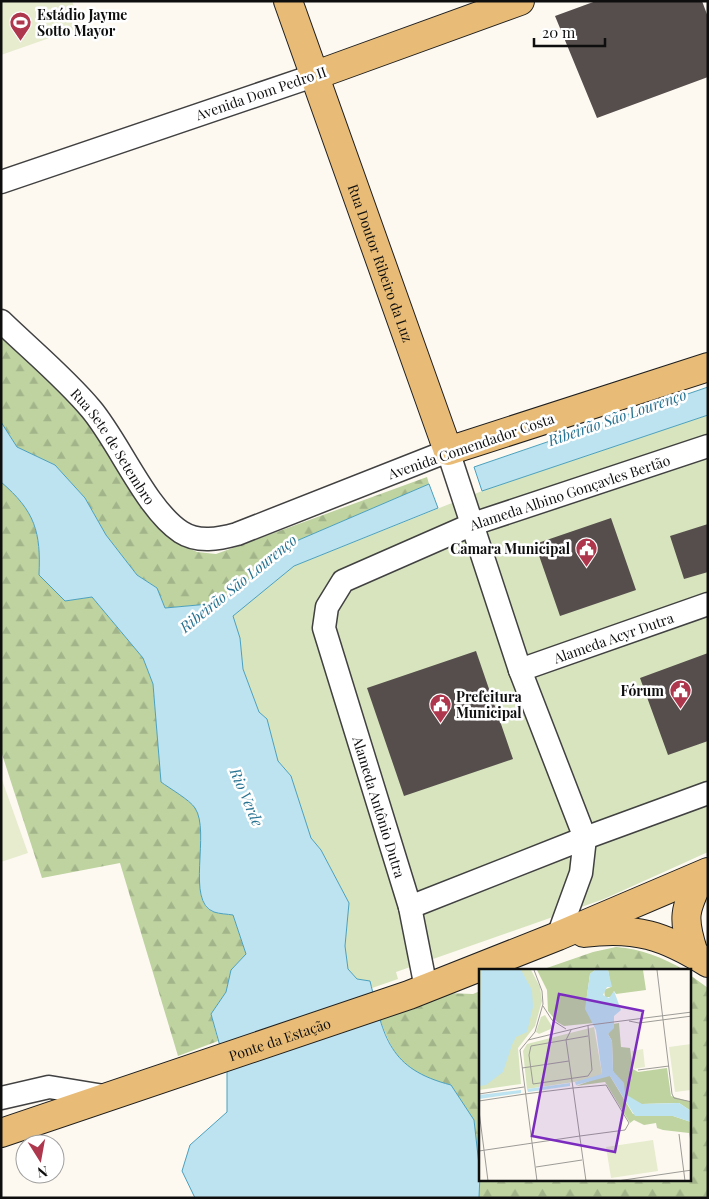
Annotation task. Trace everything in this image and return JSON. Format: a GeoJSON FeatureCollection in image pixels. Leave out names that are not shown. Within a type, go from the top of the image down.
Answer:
{"type":"FeatureCollection","features":[{"type":"Feature","properties":{"kind":"main road","name":"Rua Doutor Ribeiro da Luz"},"geometry":{"type":"LineString","coordinates":[[288,1],[316,75],[448,451]]}},
{"type":"Feature","properties":{"kind":"main road","name":"Avenida Dom Pedro II"},"geometry":{"type":"LineString","coordinates":[[316,75],[520,1]]}},
{"type":"Feature","properties":{"kind":"main road","name":"Avenida Comendador Costa"},"geometry":{"type":"LineString","coordinates":[[448,451],[708,367]]}},
{"type":"Feature","properties":{"kind":"main road"},"geometry":{"type":"LineString","coordinates":[[558,936],[704,874]]}},
{"type":"Feature","properties":{"kind":"main road"},"geometry":{"type":"LineString","coordinates":[[701,959],[686,929],[685,910],[704,874]]}},
{"type":"Feature","properties":{"kind":"main road"},"geometry":{"type":"LineString","coordinates":[[558,936],[605,930],[631,930],[676,943],[701,959]]}},
{"type":"Feature","properties":{"kind":"main road","name":"Ponte da Estação"},"geometry":{"type":"LineString","coordinates":[[1,1133],[150,1085],[418,992],[558,936]]}},
{"type":"Feature","properties":{"kind":"street","name":"Avenida Dom Pedro II"},"geometry":{"type":"LineString","coordinates":[[1,182],[316,75]]}},
{"type":"Feature","properties":{"kind":"street","name":"Rua Sete de Setembro"},"geometry":{"type":"LineString","coordinates":[[1,321],[92,410],[162,515],[182,533],[202,539],[218,539],[236,534]]}},
{"type":"Feature","properties":{"kind":"street","name":"Alameda Albino Gonçavles Bertão"},"geometry":{"type":"LineString","coordinates":[[324,628],[328,607],[342,581],[473,524],[708,446]]}},
{"type":"Feature","properties":{"kind":"street","name":"Rua Doutor Ribeiro da Luz"},"geometry":{"type":"LineString","coordinates":[[448,451],[520,670],[585,838]]}},
{"type":"Feature","properties":{"kind":"street","name":"Avenida Comendador Costa"},"geometry":{"type":"LineString","coordinates":[[236,534],[448,451]]}},
{"type":"Feature","properties":{"kind":"street","name":"Alameda Acyr Dutra"},"geometry":{"type":"LineString","coordinates":[[520,670],[708,604]]}},
{"type":"Feature","properties":{"kind":"street","name":"Alameda Antônio Dutra"},"geometry":{"type":"LineString","coordinates":[[324,628],[410,907],[418,992]]}},
{"type":"Feature","properties":{"kind":"street"},"geometry":{"type":"LineString","coordinates":[[410,907],[585,838],[708,793]]}},
{"type":"Feature","properties":{"kind":"street"},"geometry":{"type":"LineString","coordinates":[[558,936],[581,873],[585,838]]}},
{"type":"Feature","properties":{"kind":"street"},"geometry":{"type":"LineString","coordinates":[[1,1098],[49,1087],[110,1097]]}},
{"type":"Feature","properties":{"kind":"green space","name":"Estádio Jayme Sotto Mayor"},"geometry":{"type":"Polygon","coordinates":[[[1,1],[72,1],[81,27],[1,55],[1,1]]]}},
{"type":"Feature","properties":{"kind":"green space"},"geometry":{"type":"Polygon","coordinates":[[[1,335],[83,413],[152,522],[176,542],[197,552],[216,554],[427,477],[429,484],[294,542],[220,603],[165,608],[157,588],[137,575],[106,535],[85,498],[55,465],[17,447],[1,422],[1,335]]]}},
{"type":"Feature","properties":{"kind":"green space"},"geometry":{"type":"Polygon","coordinates":[[[708,415],[708,852],[604,899],[396,972],[398,979],[372,988],[370,981],[357,979],[348,969],[345,946],[349,903],[321,850],[311,838],[291,776],[278,761],[267,719],[259,712],[243,669],[240,638],[232,616],[294,566],[482,491],[708,415]]]}},
{"type":"Feature","properties":{"kind":"green space"},"geometry":{"type":"Polygon","coordinates":[[[1,482],[22,503],[34,523],[39,546],[39,575],[65,601],[92,597],[143,658],[153,684],[161,782],[195,808],[201,833],[199,881],[201,895],[206,906],[214,912],[233,915],[246,954],[231,970],[226,992],[211,1014],[218,1041],[178,1056],[120,863],[42,878],[1,751],[1,482]]]}},
{"type":"Feature","properties":{"kind":"green space"},"geometry":{"type":"Polygon","coordinates":[[[1,777],[28,853],[1,862],[1,777]]]}},
{"type":"Feature","properties":{"kind":"green space"},"geometry":{"type":"Polygon","coordinates":[[[616,947],[634,950],[651,954],[682,969],[544,969],[593,952],[616,947]]]}},
{"type":"Feature","properties":{"kind":"green space"},"geometry":{"type":"Polygon","coordinates":[[[692,976],[708,988],[708,1198],[479,1198],[480,1182],[692,1182],[692,976]]]}},
{"type":"Feature","properties":{"kind":"green space"},"geometry":{"type":"Polygon","coordinates":[[[479,991],[479,1165],[474,1120],[451,1085],[422,1075],[403,1063],[391,1044],[379,1017],[446,993],[473,994],[479,991]]]}},
{"type":"Feature","properties":{"kind":"water"},"geometry":{"type":"Polygon","coordinates":[[[708,387],[708,415],[482,491],[474,467],[708,387]]]}},
{"type":"Feature","properties":{"kind":"water","name":"Rio Verde"},"geometry":{"type":"Polygon","coordinates":[[[1,422],[17,447],[55,465],[85,498],[106,535],[137,575],[157,588],[165,608],[220,603],[294,542],[429,484],[438,508],[294,566],[233,616],[240,638],[243,669],[259,712],[267,719],[278,761],[291,776],[311,838],[321,850],[349,903],[345,946],[348,969],[357,979],[370,981],[385,1035],[392,1048],[402,1060],[414,1070],[451,1085],[474,1120],[479,1165],[479,1198],[195,1198],[182,1171],[190,1145],[227,1112],[227,1071],[211,1014],[226,992],[231,970],[246,954],[233,915],[214,912],[206,906],[201,895],[199,881],[201,833],[195,808],[161,782],[153,684],[143,658],[92,597],[65,601],[39,575],[39,546],[34,523],[22,503],[1,482],[1,422]]]}},
{"type":"Feature","properties":{"kind":"building"},"geometry":{"type":"Polygon","coordinates":[[[596,1],[702,1],[708,17],[708,77],[597,118],[555,16],[596,1]]]}},
{"type":"Feature","properties":{"kind":"building","name":"Camara Municipal"},"geometry":{"type":"Polygon","coordinates":[[[611,518],[636,590],[560,616],[535,544],[611,518]]]}},
{"type":"Feature","properties":{"kind":"building"},"geometry":{"type":"Polygon","coordinates":[[[708,524],[708,572],[684,579],[670,536],[708,524]]]}},
{"type":"Feature","properties":{"kind":"building","name":"Prefeitura Municipal"},"geometry":{"type":"Polygon","coordinates":[[[476,651],[513,759],[404,796],[367,688],[476,651]]]}},
{"type":"Feature","properties":{"kind":"building","name":"Fórum"},"geometry":{"type":"Polygon","coordinates":[[[708,653],[708,741],[668,755],[640,678],[708,653]]]}},
{"type":"Feature","properties":{"kind":"place","name":"Estádio Jayme Sotto Mayor"},"geometry":{"type":"Point","coordinates":[21,41]}},
{"type":"Feature","properties":{"kind":"place","name":"Camara Municipal"},"geometry":{"type":"Point","coordinates":[586,567]}},
{"type":"Feature","properties":{"kind":"place","name":"Fórum"},"geometry":{"type":"Point","coordinates":[680,709]}},
{"type":"Feature","properties":{"kind":"place","name":"Prefeitura Municipal"},"geometry":{"type":"Point","coordinates":[440,723]}},
{"type":"Feature","properties":{"kind":"water label","name":"Ribeirão São Lourenço"},"geometry":{"type":"Point","coordinates":[617,417]}},
{"type":"Feature","properties":{"kind":"water label","name":"Ribeirão São Lourenço"},"geometry":{"type":"Point","coordinates":[238,583]}}]}
